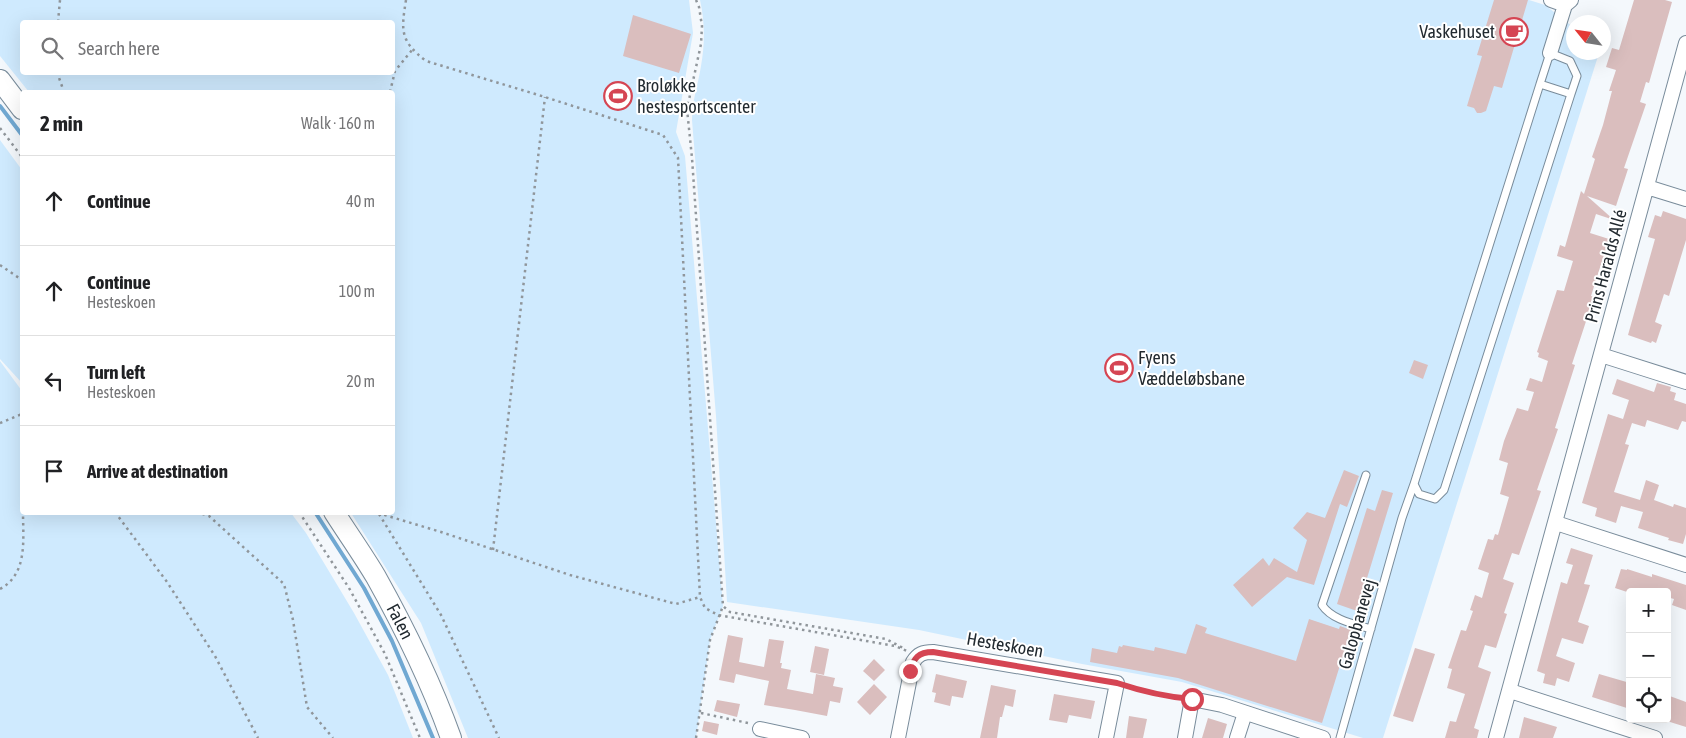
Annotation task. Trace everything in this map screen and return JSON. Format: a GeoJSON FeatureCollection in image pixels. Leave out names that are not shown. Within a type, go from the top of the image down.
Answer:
{"type":"FeatureCollection","features":[{"type":"Feature","properties":{"kind":"street"},"geometry":{"type":"LineString","coordinates":[[1550,53],[1568,2],[1551,0]]}},
{"type":"Feature","properties":{"kind":"street","name":"Prins Haralds Allé"},"geometry":{"type":"LineString","coordinates":[[1496,738],[1685,47]]}},
{"type":"Feature","properties":{"kind":"street"},"geometry":{"type":"LineString","coordinates":[[0,80],[20,106]]}},
{"type":"Feature","properties":{"kind":"street"},"geometry":{"type":"LineString","coordinates":[[1647,187],[1686,199]]}},
{"type":"Feature","properties":{"kind":"street"},"geometry":{"type":"LineString","coordinates":[[1601,355],[1686,382]]}},
{"type":"Feature","properties":{"kind":"street","name":"Falen"},"geometry":{"type":"LineString","coordinates":[[336,515],[375,576],[412,644],[451,738]]}},
{"type":"Feature","properties":{"kind":"street"},"geometry":{"type":"LineString","coordinates":[[1556,523],[1686,566]]}},
{"type":"Feature","properties":{"kind":"street","name":"Hesteskoen"},"geometry":{"type":"LineString","coordinates":[[917,655],[924,652],[933,652],[1117,683]]}},
{"type":"Feature","properties":{"kind":"street"},"geometry":{"type":"LineString","coordinates":[[898,738],[910,671],[917,655]]}},
{"type":"Feature","properties":{"kind":"street"},"geometry":{"type":"LineString","coordinates":[[1106,738],[1117,683]]}},
{"type":"Feature","properties":{"kind":"street"},"geometry":{"type":"LineString","coordinates":[[1510,691],[1655,738]]}},
{"type":"Feature","properties":{"kind":"street"},"geometry":{"type":"LineString","coordinates":[[1185,738],[1192,699],[1222,705],[1323,738]]}},
{"type":"Feature","properties":{"kind":"street"},"geometry":{"type":"LineString","coordinates":[[1237,738],[1245,713]]}},
{"type":"Feature","properties":{"kind":"street"},"geometry":{"type":"LineString","coordinates":[[760,729],[802,738]]}},
{"type":"Feature","properties":{"kind":"lane","name":"Galopbanevej"},"geometry":{"type":"LineString","coordinates":[[1340,738],[1402,518],[1550,53]]}},
{"type":"Feature","properties":{"kind":"lane"},"geometry":{"type":"LineString","coordinates":[[1414,484],[1419,494],[1435,499],[1444,490],[1571,94],[1576,76],[1570,60],[1550,53]]}},
{"type":"Feature","properties":{"kind":"lane"},"geometry":{"type":"LineString","coordinates":[[1540,84],[1571,94]]}},
{"type":"Feature","properties":{"kind":"lane"},"geometry":{"type":"LineString","coordinates":[[1366,475],[1322,605],[1326,612],[1342,620],[1371,629]]}},
{"type":"Feature","properties":{"kind":"path"},"geometry":{"type":"LineString","coordinates":[[58,20],[60,0]]}},
{"type":"Feature","properties":{"kind":"path"},"geometry":{"type":"LineString","coordinates":[[406,0],[403,21],[404,36],[412,50],[426,61],[663,135],[678,158],[700,597],[705,608],[718,615],[894,646],[917,655]]}},
{"type":"Feature","properties":{"kind":"path"},"geometry":{"type":"LineString","coordinates":[[696,0],[702,26],[701,44],[687,109],[693,168],[723,606],[710,640],[696,738]]}},
{"type":"Feature","properties":{"kind":"path"},"geometry":{"type":"LineString","coordinates":[[395,71],[412,50]]}},
{"type":"Feature","properties":{"kind":"path"},"geometry":{"type":"LineString","coordinates":[[58,75],[63,90]]}},
{"type":"Feature","properties":{"kind":"path"},"geometry":{"type":"LineString","coordinates":[[390,90],[394,75]]}},
{"type":"Feature","properties":{"kind":"path"},"geometry":{"type":"LineString","coordinates":[[493,550],[546,97]]}},
{"type":"Feature","properties":{"kind":"path"},"geometry":{"type":"LineString","coordinates":[[0,128],[20,154]]}},
{"type":"Feature","properties":{"kind":"path"},"geometry":{"type":"LineString","coordinates":[[0,264],[20,279]]}},
{"type":"Feature","properties":{"kind":"path"},"geometry":{"type":"LineString","coordinates":[[0,423],[20,415]]}},
{"type":"Feature","properties":{"kind":"path"},"geometry":{"type":"LineString","coordinates":[[0,589],[6,586],[19,569],[23,549],[23,515]]}},
{"type":"Feature","properties":{"kind":"path"},"geometry":{"type":"LineString","coordinates":[[117,515],[167,582],[215,656],[258,738]]}},
{"type":"Feature","properties":{"kind":"path"},"geometry":{"type":"LineString","coordinates":[[205,515],[284,584],[293,620],[308,707],[333,738]]}},
{"type":"Feature","properties":{"kind":"path"},"geometry":{"type":"LineString","coordinates":[[301,515],[354,596],[385,654],[420,738]]}},
{"type":"Feature","properties":{"kind":"path"},"geometry":{"type":"LineString","coordinates":[[379,515],[441,615],[499,738]]}},
{"type":"Feature","properties":{"kind":"path"},"geometry":{"type":"LineString","coordinates":[[384,515],[570,575],[676,604],[700,597]]}},
{"type":"Feature","properties":{"kind":"path"},"geometry":{"type":"LineString","coordinates":[[723,606],[730,612],[886,639],[917,655]]}},
{"type":"Feature","properties":{"kind":"path"},"geometry":{"type":"LineString","coordinates":[[1117,683],[1138,690],[1176,698],[1192,699]]}},
{"type":"Feature","properties":{"kind":"path"},"geometry":{"type":"LineString","coordinates":[[701,713],[754,724],[760,729]]}},
{"type":"Feature","properties":{"kind":"shaded area"},"geometry":{"type":"Polygon","coordinates":[[[0,0],[689,0],[693,33],[676,132],[685,156],[723,606],[710,640],[696,738],[468,738],[421,623],[352,515],[395,515],[395,90],[27,90],[0,56],[0,0]]]}},
{"type":"Feature","properties":{"kind":"shaded area","name":"Fyens Væddeløbsbane"},"geometry":{"type":"Polygon","coordinates":[[[700,0],[1529,0],[1545,5],[1566,22],[1566,60],[1597,60],[1383,738],[1363,738],[1182,682],[1082,664],[919,630],[727,602],[716,416],[692,120],[703,50],[704,25],[700,0]]]}},
{"type":"Feature","properties":{"kind":"shaded area"},"geometry":{"type":"Polygon","coordinates":[[[0,140],[20,167],[20,381],[0,359],[0,140]]]}},
{"type":"Feature","properties":{"kind":"shaded area"},"geometry":{"type":"Polygon","coordinates":[[[0,361],[20,388],[20,515],[292,515],[306,533],[354,613],[388,675],[413,738],[0,738],[0,361]]]}},
{"type":"Feature","properties":{"kind":"building"},"geometry":{"type":"Polygon","coordinates":[[[1494,0],[1528,0],[1502,88],[1494,86],[1486,111],[1477,113],[1474,108],[1467,106],[1482,56],[1477,55],[1494,0]]]}},
{"type":"Feature","properties":{"kind":"building"},"geometry":{"type":"Polygon","coordinates":[[[1634,0],[1665,0],[1672,2],[1649,83],[1646,82],[1640,102],[1646,104],[1624,168],[1628,169],[1616,206],[1587,196],[1614,220],[1596,214],[1590,233],[1609,239],[1591,296],[1594,297],[1572,364],[1575,365],[1555,428],[1558,429],[1537,490],[1541,491],[1519,555],[1512,553],[1503,579],[1514,583],[1504,613],[1507,614],[1496,648],[1485,645],[1478,667],[1491,672],[1474,728],[1479,730],[1477,738],[1445,738],[1450,721],[1456,722],[1465,694],[1447,688],[1452,669],[1448,668],[1461,630],[1466,631],[1473,611],[1470,610],[1475,595],[1482,598],[1489,573],[1478,569],[1488,539],[1493,540],[1495,534],[1498,535],[1509,497],[1500,494],[1508,463],[1499,460],[1517,408],[1528,411],[1534,392],[1526,390],[1530,378],[1542,382],[1548,361],[1538,357],[1539,353],[1537,352],[1557,290],[1564,291],[1573,261],[1557,256],[1560,245],[1565,247],[1581,191],[1584,194],[1595,159],[1592,157],[1603,125],[1612,91],[1609,91],[1616,70],[1606,67],[1608,60],[1611,60],[1612,48],[1619,50],[1634,0]]]}},
{"type":"Feature","properties":{"kind":"building"},"geometry":{"type":"Polygon","coordinates":[[[633,15],[691,34],[679,73],[623,56],[633,15]]]}},
{"type":"Feature","properties":{"kind":"building"},"geometry":{"type":"Polygon","coordinates":[[[1663,211],[1686,219],[1686,240],[1669,296],[1664,294],[1655,322],[1662,325],[1656,343],[1652,341],[1651,343],[1628,335],[1655,239],[1648,237],[1655,215],[1661,217],[1663,211]]]}},
{"type":"Feature","properties":{"kind":"building"},"geometry":{"type":"Polygon","coordinates":[[[1414,360],[1428,365],[1423,379],[1409,373],[1414,360]]]}},
{"type":"Feature","properties":{"kind":"building"},"geometry":{"type":"Polygon","coordinates":[[[1617,379],[1654,392],[1657,383],[1671,387],[1670,391],[1676,393],[1674,400],[1686,404],[1686,422],[1682,421],[1678,430],[1647,420],[1645,427],[1632,423],[1625,444],[1629,445],[1614,492],[1640,500],[1646,480],[1659,485],[1654,500],[1673,507],[1674,504],[1686,508],[1686,534],[1683,544],[1638,528],[1643,512],[1621,506],[1616,523],[1595,516],[1597,508],[1582,503],[1608,414],[1623,419],[1629,400],[1612,394],[1617,379]]]}},
{"type":"Feature","properties":{"kind":"building"},"geometry":{"type":"Polygon","coordinates":[[[1344,470],[1359,476],[1347,507],[1340,504],[1314,585],[1287,577],[1252,607],[1233,585],[1263,558],[1269,566],[1274,558],[1297,572],[1307,540],[1293,528],[1307,512],[1325,518],[1344,470]]]}},
{"type":"Feature","properties":{"kind":"building"},"geometry":{"type":"Polygon","coordinates":[[[1382,490],[1393,493],[1357,611],[1337,604],[1367,508],[1375,511],[1382,490]]]}},
{"type":"Feature","properties":{"kind":"building"},"geometry":{"type":"Polygon","coordinates":[[[1571,548],[1593,555],[1584,584],[1590,585],[1578,622],[1589,626],[1583,644],[1562,638],[1556,656],[1575,663],[1569,682],[1557,678],[1555,686],[1543,683],[1545,674],[1537,671],[1561,582],[1567,584],[1573,565],[1566,563],[1571,548]]]}},
{"type":"Feature","properties":{"kind":"building"},"geometry":{"type":"Polygon","coordinates":[[[1621,569],[1652,577],[1652,574],[1686,585],[1686,610],[1672,605],[1674,599],[1671,598],[1671,588],[1626,588],[1626,592],[1615,588],[1621,569]]]}},
{"type":"Feature","properties":{"kind":"building"},"geometry":{"type":"Polygon","coordinates":[[[1309,619],[1339,629],[1340,626],[1351,630],[1322,723],[1178,678],[1090,662],[1092,648],[1117,653],[1119,646],[1122,647],[1123,645],[1154,651],[1155,647],[1186,654],[1196,624],[1207,628],[1205,633],[1296,661],[1309,619]]]}},
{"type":"Feature","properties":{"kind":"building"},"geometry":{"type":"Polygon","coordinates":[[[728,635],[743,638],[739,662],[764,667],[769,639],[784,641],[780,663],[782,663],[781,668],[791,670],[787,689],[813,694],[816,674],[835,678],[833,686],[843,688],[840,703],[830,701],[827,716],[764,705],[769,681],[736,674],[734,683],[719,680],[728,635]]]}},
{"type":"Feature","properties":{"kind":"building"},"geometry":{"type":"Polygon","coordinates":[[[815,646],[829,649],[824,675],[810,672],[815,646]]]}},
{"type":"Feature","properties":{"kind":"building"},"geometry":{"type":"Polygon","coordinates":[[[1415,648],[1435,654],[1413,722],[1393,716],[1415,648]]]}},
{"type":"Feature","properties":{"kind":"building"},"geometry":{"type":"Polygon","coordinates":[[[874,659],[885,670],[874,681],[863,671],[874,659]]]}},
{"type":"Feature","properties":{"kind":"building"},"geometry":{"type":"Polygon","coordinates":[[[936,674],[967,681],[963,698],[952,696],[950,706],[934,702],[936,693],[932,692],[936,674]]]}},
{"type":"Feature","properties":{"kind":"building"},"geometry":{"type":"Polygon","coordinates":[[[1599,674],[1626,682],[1626,708],[1592,697],[1599,674]]]}},
{"type":"Feature","properties":{"kind":"building"},"geometry":{"type":"Polygon","coordinates":[[[874,684],[887,697],[870,715],[857,702],[874,684]]]}},
{"type":"Feature","properties":{"kind":"building"},"geometry":{"type":"Polygon","coordinates":[[[991,685],[1016,690],[1013,707],[1005,705],[1002,717],[1000,717],[997,738],[980,738],[991,685]]]}},
{"type":"Feature","properties":{"kind":"building"},"geometry":{"type":"Polygon","coordinates":[[[1054,694],[1095,701],[1091,719],[1069,715],[1067,723],[1049,720],[1054,694]]]}},
{"type":"Feature","properties":{"kind":"building"},"geometry":{"type":"Polygon","coordinates":[[[1671,696],[1686,702],[1686,727],[1671,722],[1671,696]]]}},
{"type":"Feature","properties":{"kind":"building"},"geometry":{"type":"Polygon","coordinates":[[[717,700],[740,704],[737,717],[714,711],[717,700]]]}},
{"type":"Feature","properties":{"kind":"building"},"geometry":{"type":"Polygon","coordinates":[[[1129,716],[1147,719],[1143,738],[1126,738],[1129,716]]]}},
{"type":"Feature","properties":{"kind":"building"},"geometry":{"type":"Polygon","coordinates":[[[1524,717],[1557,727],[1553,738],[1519,738],[1524,717]]]}},
{"type":"Feature","properties":{"kind":"building"},"geometry":{"type":"Polygon","coordinates":[[[1208,718],[1227,724],[1223,738],[1202,738],[1208,718]]]}},
{"type":"Feature","properties":{"kind":"building"},"geometry":{"type":"Polygon","coordinates":[[[704,721],[719,724],[717,735],[702,731],[704,721]]]}},
{"type":"Feature","properties":{"kind":"waterway"},"geometry":{"type":"LineString","coordinates":[[0,106],[20,132]]}},
{"type":"Feature","properties":{"kind":"waterway"},"geometry":{"type":"LineString","coordinates":[[317,515],[364,588],[392,641],[433,738]]}},
{"type":"Feature","properties":{"kind":"place","name":"Vaskehuset"},"geometry":{"type":"Point","coordinates":[1514,32]}},
{"type":"Feature","properties":{"kind":"place","name":"Broløkke hestesportscenter"},"geometry":{"type":"Point","coordinates":[618,96]}},
{"type":"Feature","properties":{"kind":"place","name":"Fyens Væddeløbsbane"},"geometry":{"type":"Point","coordinates":[1119,368]}},
{"type":"Feature","properties":{"kind":"route"},"geometry":{"type":"LineString","coordinates":[[910,671],[917,655],[924,652],[933,652],[1117,683],[1138,690],[1176,698],[1192,699]]}}]}
